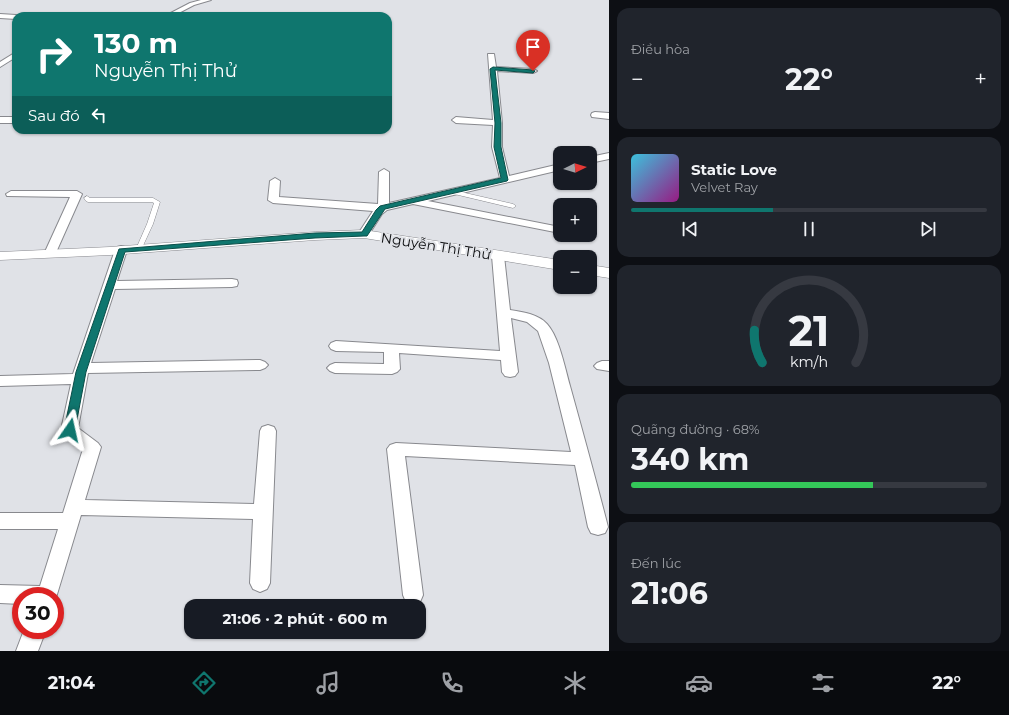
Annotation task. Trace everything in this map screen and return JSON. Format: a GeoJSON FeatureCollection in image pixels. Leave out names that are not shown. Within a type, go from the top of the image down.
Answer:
{"type":"FeatureCollection","features":[{"type":"Feature","properties":{"kind":"street"},"geometry":{"type":"LineString","coordinates":[[176,12],[192,4],[208,0]]}},
{"type":"Feature","properties":{"kind":"street"},"geometry":{"type":"LineString","coordinates":[[0,16],[12,16]]}},
{"type":"Feature","properties":{"kind":"street"},"geometry":{"type":"LineString","coordinates":[[491,56],[498,123],[498,147],[505,180]]}},
{"type":"Feature","properties":{"kind":"street"},"geometry":{"type":"LineString","coordinates":[[0,65],[12,58]]}},
{"type":"Feature","properties":{"kind":"street"},"geometry":{"type":"LineString","coordinates":[[493,69],[533,71]]}},
{"type":"Feature","properties":{"kind":"street"},"geometry":{"type":"LineString","coordinates":[[595,115],[609,116]]}},
{"type":"Feature","properties":{"kind":"street"},"geometry":{"type":"LineString","coordinates":[[0,120],[12,120]]}},
{"type":"Feature","properties":{"kind":"street"},"geometry":{"type":"LineString","coordinates":[[456,120],[498,123]]}},
{"type":"Feature","properties":{"kind":"street"},"geometry":{"type":"LineString","coordinates":[[597,159],[609,156]]}},
{"type":"Feature","properties":{"kind":"street"},"geometry":{"type":"LineString","coordinates":[[275,181],[273,200],[383,208],[553,169]]}},
{"type":"Feature","properties":{"kind":"street"},"geometry":{"type":"LineString","coordinates":[[364,234],[378,212],[383,208],[384,172]]}},
{"type":"Feature","properties":{"kind":"street"},"geometry":{"type":"LineString","coordinates":[[10,194],[76,194],[50,254]]}},
{"type":"Feature","properties":{"kind":"street"},"geometry":{"type":"LineString","coordinates":[[410,201],[553,229]]}},
{"type":"Feature","properties":{"kind":"street","name":"Nguyễn Thị Thử"},"geometry":{"type":"LineString","coordinates":[[0,256],[139,249],[315,236],[364,234],[553,264]]}},
{"type":"Feature","properties":{"kind":"street"},"geometry":{"type":"LineString","coordinates":[[50,587],[92,447],[70,430],[81,374],[121,250]]}},
{"type":"Feature","properties":{"kind":"street"},"geometry":{"type":"LineString","coordinates":[[498,256],[510,372]]}},
{"type":"Feature","properties":{"kind":"street"},"geometry":{"type":"LineString","coordinates":[[597,271],[609,273]]}},
{"type":"Feature","properties":{"kind":"street"},"geometry":{"type":"LineString","coordinates":[[110,285],[232,283]]}},
{"type":"Feature","properties":{"kind":"street"},"geometry":{"type":"LineString","coordinates":[[504,314],[532,319],[542,327],[544,331],[556,363],[582,459],[598,528]]}},
{"type":"Feature","properties":{"kind":"street"},"geometry":{"type":"LineString","coordinates":[[336,346],[508,356]]}},
{"type":"Feature","properties":{"kind":"street"},"geometry":{"type":"LineString","coordinates":[[335,368],[392,369],[391,348]]}},
{"type":"Feature","properties":{"kind":"street"},"geometry":{"type":"LineString","coordinates":[[0,381],[81,374],[260,365]]}},
{"type":"Feature","properties":{"kind":"street"},"geometry":{"type":"LineString","coordinates":[[260,583],[268,431]]}},
{"type":"Feature","properties":{"kind":"street"},"geometry":{"type":"LineString","coordinates":[[413,595],[396,450],[582,459]]}},
{"type":"Feature","properties":{"kind":"street"},"geometry":{"type":"LineString","coordinates":[[0,521],[72,514],[263,512]]}},
{"type":"Feature","properties":{"kind":"street"},"geometry":{"type":"LineString","coordinates":[[0,594],[12,595]]}},
{"type":"Feature","properties":{"kind":"street"},"geometry":{"type":"LineString","coordinates":[[27,651],[32,639]]}},
{"type":"Feature","properties":{"kind":"lane"},"geometry":{"type":"LineString","coordinates":[[452,192],[513,206]]}},
{"type":"Feature","properties":{"kind":"lane"},"geometry":{"type":"LineString","coordinates":[[87,198],[88,200],[152,200],[157,202],[150,224],[139,249]]}},
{"type":"Feature","properties":{"kind":"route"},"geometry":{"type":"LineString","coordinates":[[70,430],[81,372],[121,250],[315,236],[364,234],[378,212],[392,204],[505,180],[498,147],[498,123],[493,69],[533,71]]}}]}
